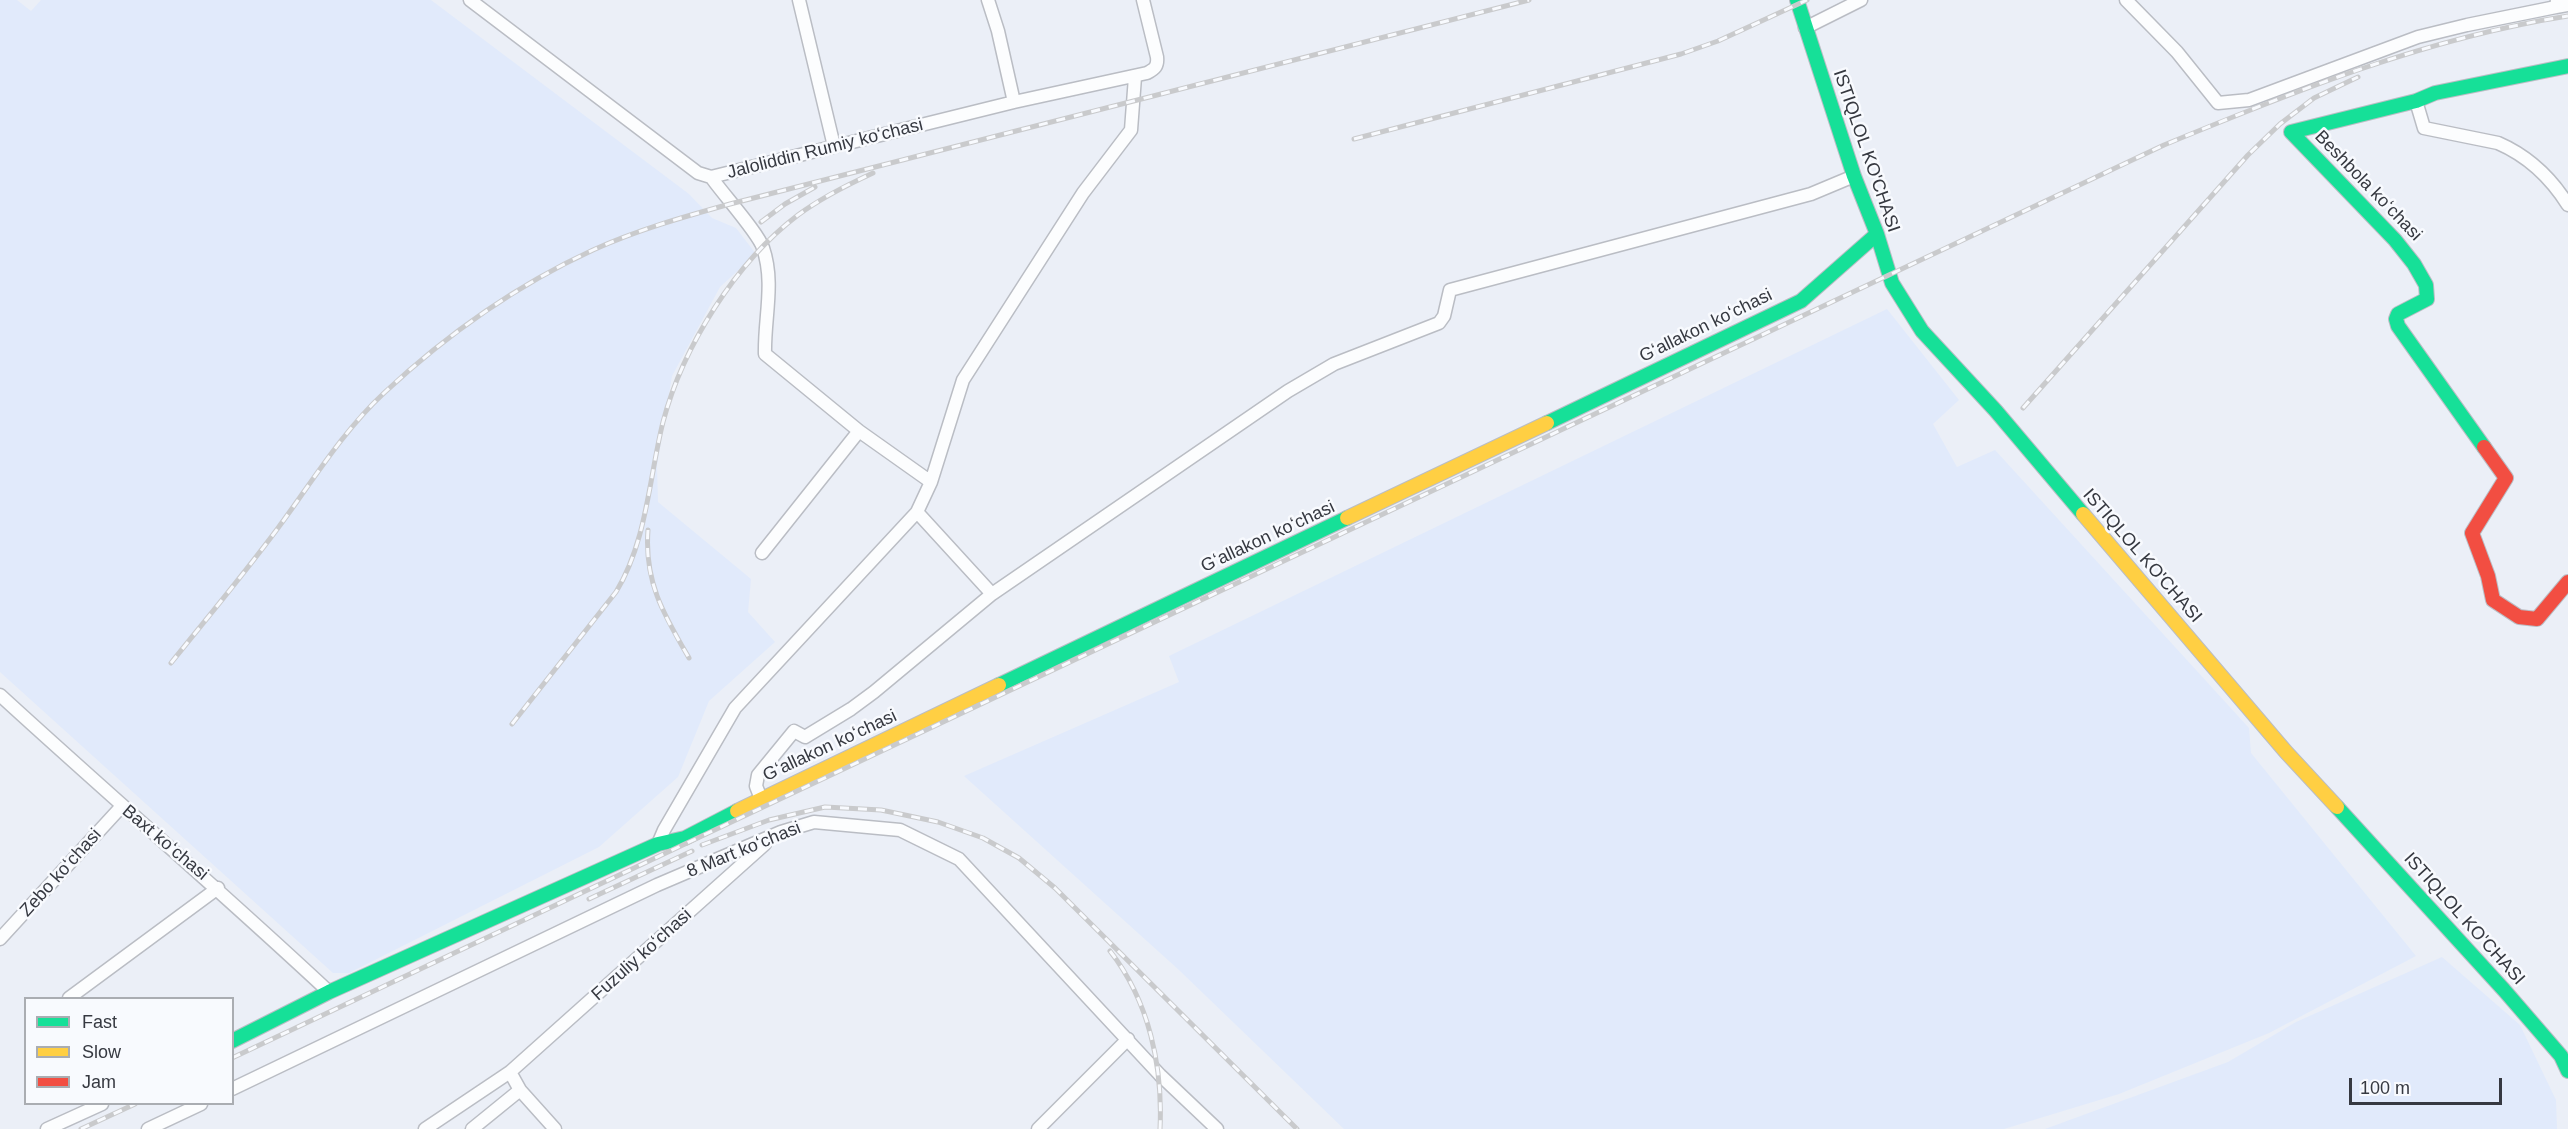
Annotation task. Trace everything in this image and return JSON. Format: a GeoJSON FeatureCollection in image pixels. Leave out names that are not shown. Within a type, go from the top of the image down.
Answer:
{"type":"FeatureCollection","features":[{"type":"Feature","properties":{"kind":"street","name":"Jaloliddin Rumiy koʻchasi"},"geometry":{"type":"LineString","coordinates":[[470,0],[698,173],[711,177],[1014,102],[1147,73],[1157,64],[1143,0]]}},
{"type":"Feature","properties":{"kind":"street"},"geometry":{"type":"LineString","coordinates":[[799,0],[834,146]]}},
{"type":"Feature","properties":{"kind":"street"},"geometry":{"type":"LineString","coordinates":[[988,0],[998,31],[1014,102]]}},
{"type":"Feature","properties":{"kind":"street","name":"ISTIQLOL KO'CHASI"},"geometry":{"type":"LineString","coordinates":[[1797,0],[1854,176],[1877,234],[1892,283],[1922,331],[1996,411],[2286,752],[2504,990],[2561,1056],[2568,1071]]}},
{"type":"Feature","properties":{"kind":"street"},"geometry":{"type":"LineString","coordinates":[[1805,28],[1861,0]]}},
{"type":"Feature","properties":{"kind":"street"},"geometry":{"type":"LineString","coordinates":[[2126,0],[2177,51],[2218,103],[2248,100],[2418,37],[2560,4]]}},
{"type":"Feature","properties":{"kind":"street","name":"Beshbola koʻchasi"},"geometry":{"type":"LineString","coordinates":[[2568,66],[2435,93],[2416,101],[2290,132],[2391,233],[2412,259],[2428,292],[2427,299],[2398,314],[2396,319],[2398,326],[2506,478],[2472,533],[2493,600],[2519,617],[2537,619],[2568,582]]}},
{"type":"Feature","properties":{"kind":"street"},"geometry":{"type":"LineString","coordinates":[[658,844],[735,708],[917,512],[931,482],[963,381],[1083,193],[1131,130],[1135,77]]}},
{"type":"Feature","properties":{"kind":"street"},"geometry":{"type":"LineString","coordinates":[[2416,101],[2424,128],[2498,143],[2508,148],[2554,182],[2568,205]]}},
{"type":"Feature","properties":{"kind":"street"},"geometry":{"type":"LineString","coordinates":[[761,799],[756,786],[758,775],[791,734],[797,730],[805,737],[851,709],[992,594],[1288,391],[1334,364],[1439,323],[1444,316],[1450,291],[1811,194],[1854,176]]}},
{"type":"Feature","properties":{"kind":"street"},"geometry":{"type":"LineString","coordinates":[[711,177],[763,246],[768,271],[769,294],[764,327],[765,354],[859,431],[931,482]]}},
{"type":"Feature","properties":{"kind":"street","name":"Gʻallakon koʻchasi"},"geometry":{"type":"LineString","coordinates":[[234,1040],[329,992],[658,844],[685,838],[761,799],[1801,301],[1877,234]]}},
{"type":"Feature","properties":{"kind":"street"},"geometry":{"type":"LineString","coordinates":[[762,553],[859,431]]}},
{"type":"Feature","properties":{"kind":"street"},"geometry":{"type":"LineString","coordinates":[[917,512],[992,594]]}},
{"type":"Feature","properties":{"kind":"street","name":"Baxt koʻchasi"},"geometry":{"type":"LineString","coordinates":[[0,695],[122,806],[218,888],[329,992]]}},
{"type":"Feature","properties":{"kind":"street","name":"Zebo koʻchasi"},"geometry":{"type":"LineString","coordinates":[[0,939],[122,806]]}},
{"type":"Feature","properties":{"kind":"street","name":"8 Mart koʻchasi"},"geometry":{"type":"LineString","coordinates":[[234,1088],[657,885],[814,822],[900,830],[959,859],[1160,1075],[1217,1129]]}},
{"type":"Feature","properties":{"kind":"street","name":"Fuzuliy koʻchasi"},"geometry":{"type":"LineString","coordinates":[[425,1129],[510,1072],[772,837]]}},
{"type":"Feature","properties":{"kind":"street"},"geometry":{"type":"LineString","coordinates":[[72,997],[218,888]]}},
{"type":"Feature","properties":{"kind":"street"},"geometry":{"type":"LineString","coordinates":[[1038,1129],[1128,1040]]}},
{"type":"Feature","properties":{"kind":"street"},"geometry":{"type":"LineString","coordinates":[[510,1072],[520,1090],[555,1129]]}},
{"type":"Feature","properties":{"kind":"street"},"geometry":{"type":"LineString","coordinates":[[472,1129],[520,1090]]}},
{"type":"Feature","properties":{"kind":"street"},"geometry":{"type":"LineString","coordinates":[[47,1129],[100,1105]]}},
{"type":"Feature","properties":{"kind":"street"},"geometry":{"type":"LineString","coordinates":[[148,1129],[199,1105]]}},
{"type":"Feature","properties":{"kind":"shaded area"},"geometry":{"type":"Polygon","coordinates":[[[0,0],[17,0],[31,11],[41,0],[431,0],[689,194],[712,218],[736,228],[756,254],[720,287],[672,376],[657,466],[658,502],[751,579],[748,612],[775,642],[709,701],[678,777],[599,847],[349,973],[333,973],[0,672],[0,0]]]}},
{"type":"Feature","properties":{"kind":"shaded area"},"geometry":{"type":"Polygon","coordinates":[[[1887,309],[1959,400],[1933,424],[1957,467],[1995,450],[2249,728],[2251,753],[2416,956],[2269,1033],[2119,1094],[2004,1129],[1344,1129],[1179,970],[964,776],[1179,682],[1169,656],[1887,309]]]}},
{"type":"Feature","properties":{"kind":"shaded area"},"geometry":{"type":"Polygon","coordinates":[[[2442,957],[2520,1025],[2556,1100],[2557,1129],[2045,1129],[2228,1062],[2296,1022],[2442,957]]]}},
{"type":"Feature","properties":{"kind":"railway"},"geometry":{"type":"LineString","coordinates":[[171,663],[239,579],[354,424],[384,393],[407,372],[483,313],[537,279],[593,250],[643,230],[730,204],[1529,0]]}},
{"type":"Feature","properties":{"kind":"railway"},"geometry":{"type":"LineString","coordinates":[[1354,139],[1681,54],[1718,41],[1807,0]]}},
{"type":"Feature","properties":{"kind":"railway"},"geometry":{"type":"LineString","coordinates":[[234,1057],[2164,145],[2362,68],[2464,38],[2568,16]]}},
{"type":"Feature","properties":{"kind":"railway"},"geometry":{"type":"LineString","coordinates":[[2023,408],[2248,155],[2280,124],[2314,98],[2358,77]]}},
{"type":"Feature","properties":{"kind":"railway"},"geometry":{"type":"LineString","coordinates":[[512,724],[616,592],[626,572],[641,531],[658,443],[672,393],[698,335],[715,308],[733,281],[775,234],[816,203],[873,173]]}},
{"type":"Feature","properties":{"kind":"railway"},"geometry":{"type":"LineString","coordinates":[[761,222],[785,204],[815,187]]}},
{"type":"Feature","properties":{"kind":"railway"},"geometry":{"type":"LineString","coordinates":[[648,530],[649,566],[653,582],[671,627],[689,658]]}},
{"type":"Feature","properties":{"kind":"railway"},"geometry":{"type":"LineString","coordinates":[[702,845],[769,820],[825,807],[881,810],[938,822],[983,838],[1019,858],[1055,888],[1297,1129]]}},
{"type":"Feature","properties":{"kind":"railway"},"geometry":{"type":"LineString","coordinates":[[589,899],[692,851]]}},
{"type":"Feature","properties":{"kind":"railway"},"geometry":{"type":"LineString","coordinates":[[1110,951],[1135,991],[1151,1035],[1159,1082],[1160,1129]]}},
{"type":"Feature","properties":{"kind":"railway"},"geometry":{"type":"LineString","coordinates":[[81,1129],[133,1105]]}},
{"type":"Feature","properties":{"kind":"traffic: fast"},"geometry":{"type":"LineString","coordinates":[[1797,0],[1854,176],[1877,234],[1892,283],[1922,331],[1996,411],[2083,514]]}},
{"type":"Feature","properties":{"kind":"traffic: fast"},"geometry":{"type":"LineString","coordinates":[[2484,447],[2398,326],[2396,319],[2398,314],[2427,299],[2426,285],[2414,264],[2395,240],[2291,132],[2416,101],[2435,93],[2568,66]]}},
{"type":"Feature","properties":{"kind":"traffic: fast"},"geometry":{"type":"LineString","coordinates":[[1547,423],[1801,301],[1877,234]]}},
{"type":"Feature","properties":{"kind":"traffic: fast"},"geometry":{"type":"LineString","coordinates":[[999,685],[1347,518]]}},
{"type":"Feature","properties":{"kind":"traffic: fast"},"geometry":{"type":"LineString","coordinates":[[2337,807],[2504,990],[2561,1056],[2568,1071]]}},
{"type":"Feature","properties":{"kind":"traffic: fast"},"geometry":{"type":"LineString","coordinates":[[234,1040],[329,992],[658,844],[685,838],[737,811]]}},
{"type":"Feature","properties":{"kind":"traffic: slow"},"geometry":{"type":"LineString","coordinates":[[1347,518],[1547,423]]}},
{"type":"Feature","properties":{"kind":"traffic: slow"},"geometry":{"type":"LineString","coordinates":[[2083,514],[2286,752],[2337,807]]}},
{"type":"Feature","properties":{"kind":"traffic: slow"},"geometry":{"type":"LineString","coordinates":[[737,811],[999,685]]}},
{"type":"Feature","properties":{"kind":"traffic: jam"},"geometry":{"type":"LineString","coordinates":[[2484,447],[2506,478],[2472,533],[2488,576],[2493,600],[2519,617],[2537,619],[2568,582]]}}]}
